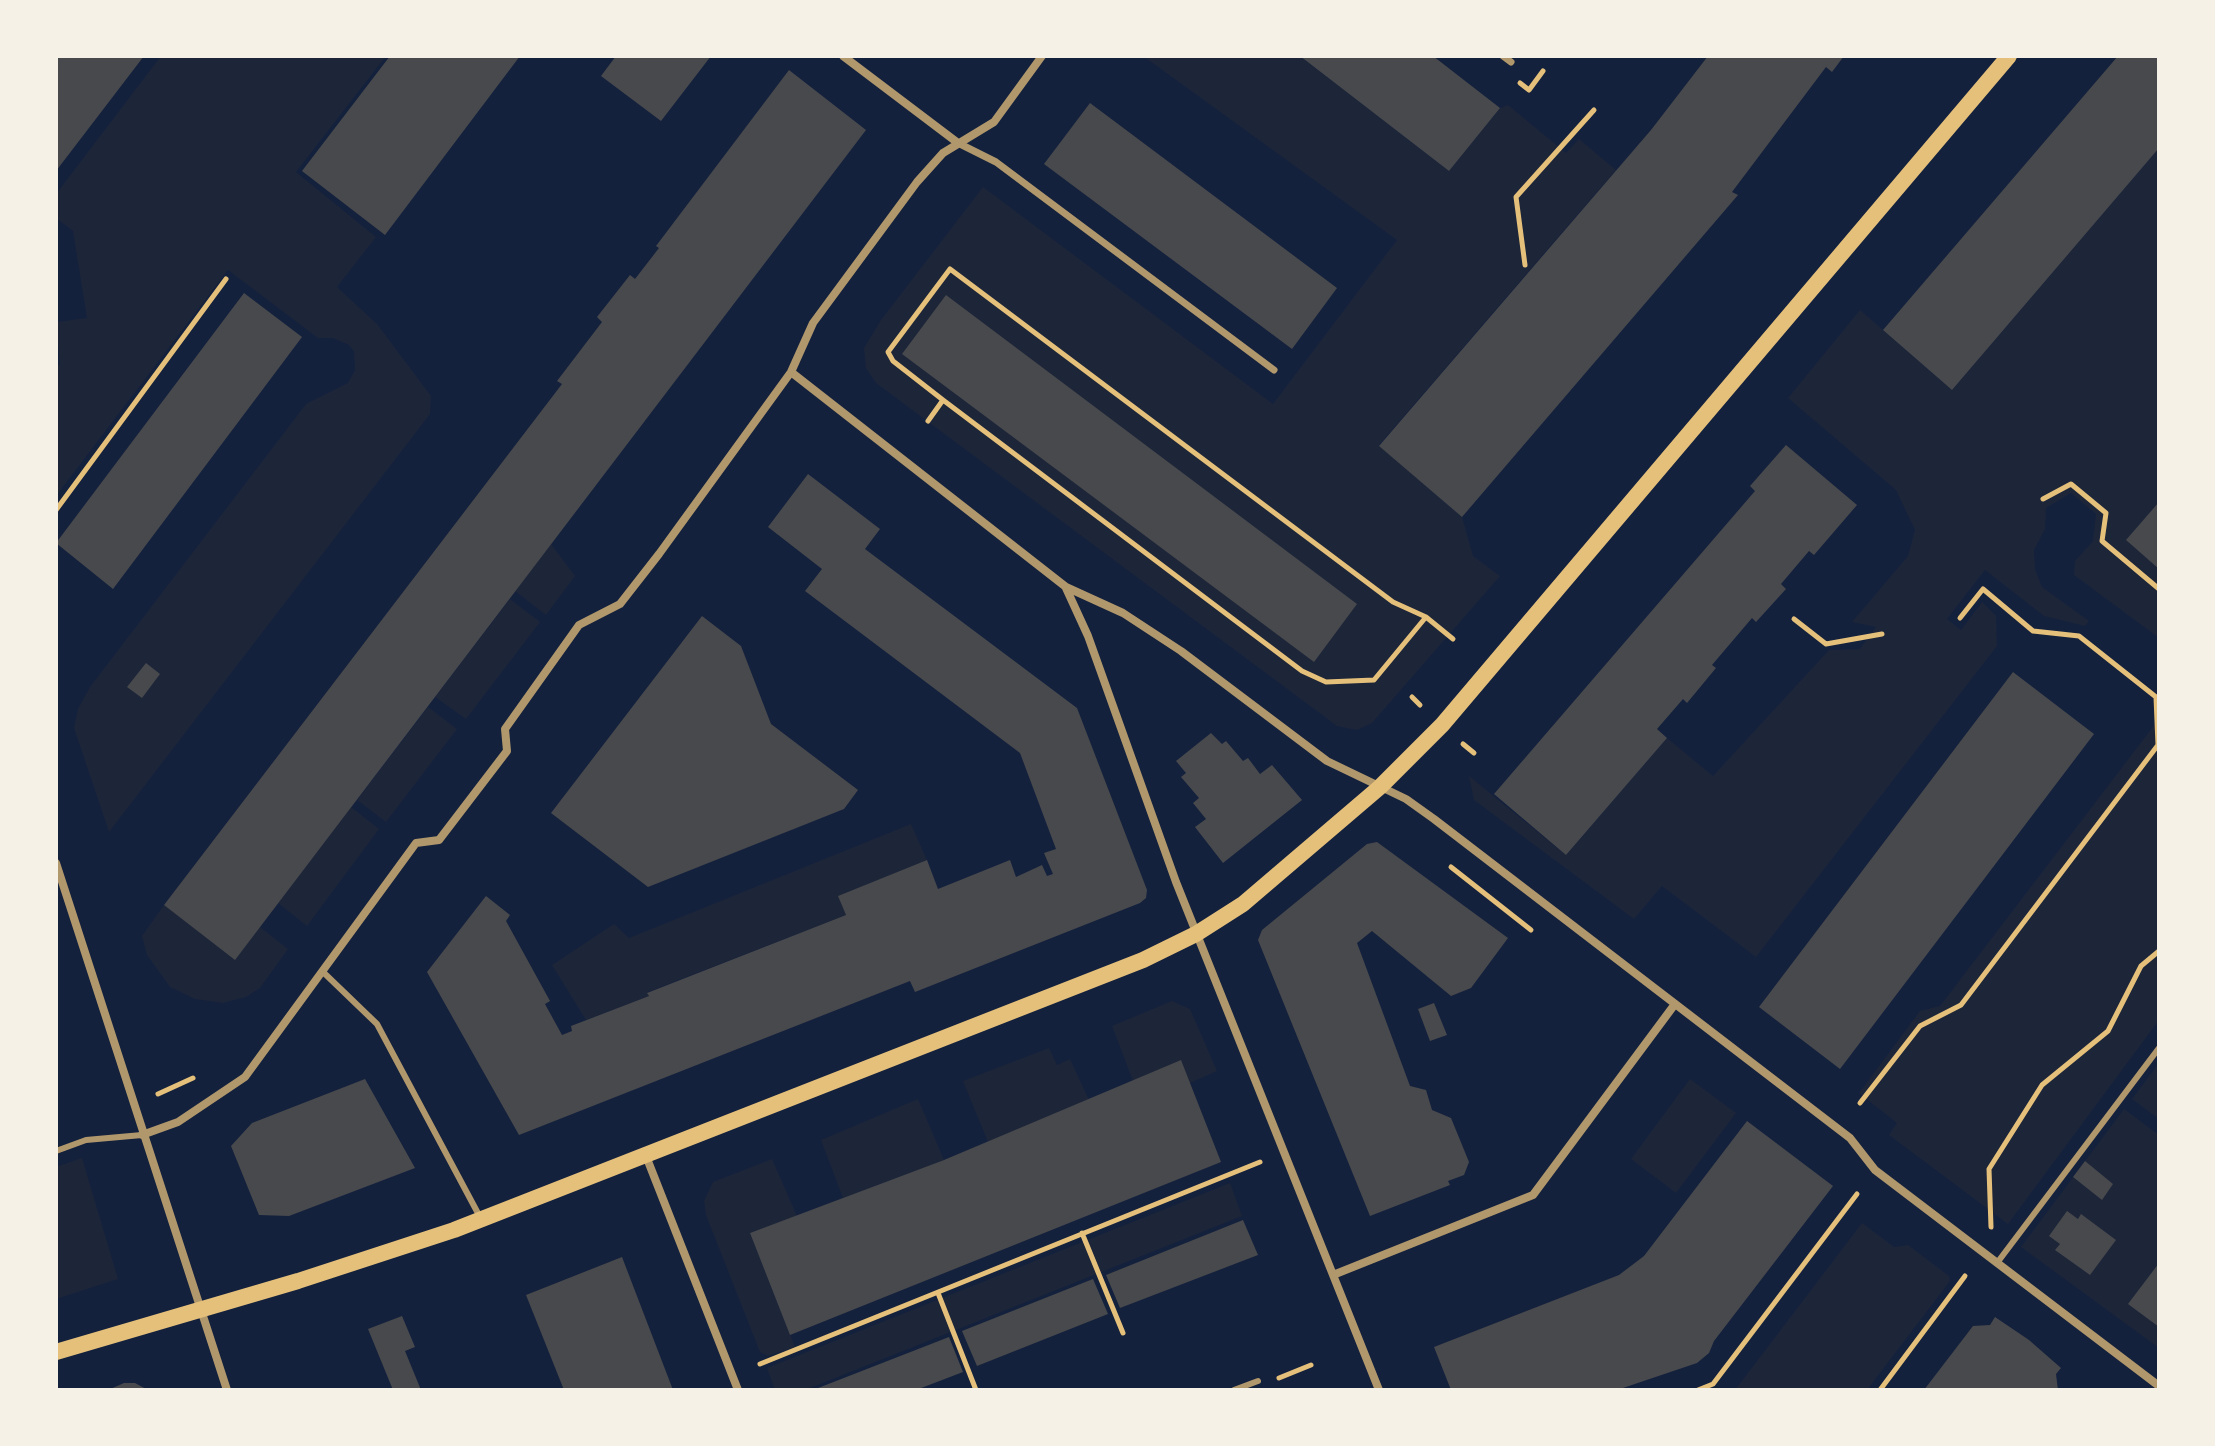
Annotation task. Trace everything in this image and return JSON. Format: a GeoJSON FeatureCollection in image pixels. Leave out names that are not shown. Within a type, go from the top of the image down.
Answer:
{"type":"FeatureCollection","features":[{"type":"Feature","properties":{"kind":"main road"},"geometry":{"type":"LineString","coordinates":[[56,1352],[289,1284],[481,1219],[1118,970],[1196,934],[1243,904],[1380,787],[1481,682],[1814,283],[2009,56]]}},
{"type":"Feature","properties":{"kind":"street"},"geometry":{"type":"LineString","coordinates":[[843,56],[958,143],[996,162],[1274,370]]}},
{"type":"Feature","properties":{"kind":"street"},"geometry":{"type":"LineString","coordinates":[[142,1135],[178,1122],[245,1077],[416,843],[439,840],[507,751],[505,729],[579,625],[620,604],[791,372],[813,323],[917,182],[958,143],[994,122],[1042,56]]}},
{"type":"Feature","properties":{"kind":"street"},"geometry":{"type":"LineString","coordinates":[[1503,56],[1511,62]]}},
{"type":"Feature","properties":{"kind":"street"},"geometry":{"type":"LineString","coordinates":[[791,372],[1066,587],[1123,613],[1181,651],[1327,761],[1406,799],[1434,819],[1850,1138],[1875,1170],[2159,1386]]}},
{"type":"Feature","properties":{"kind":"street"},"geometry":{"type":"LineString","coordinates":[[1066,587],[1088,636],[1196,934],[1379,1390]]}},
{"type":"Feature","properties":{"kind":"street"},"geometry":{"type":"LineString","coordinates":[[56,863],[227,1390]]}},
{"type":"Feature","properties":{"kind":"street"},"geometry":{"type":"LineString","coordinates":[[1333,1275],[1533,1195],[1675,1004]]}},
{"type":"Feature","properties":{"kind":"street"},"geometry":{"type":"LineString","coordinates":[[646,1156],[738,1390]]}},
{"type":"Feature","properties":{"kind":"lane"},"geometry":{"type":"LineString","coordinates":[[322,971],[377,1024],[481,1219]]}},
{"type":"Feature","properties":{"kind":"lane"},"geometry":{"type":"LineString","coordinates":[[1997,1263],[2159,1048]]}},
{"type":"Feature","properties":{"kind":"lane"},"geometry":{"type":"LineString","coordinates":[[56,1151],[86,1140],[142,1135]]}},
{"type":"Feature","properties":{"kind":"lane"},"geometry":{"type":"LineString","coordinates":[[1234,1390],[1258,1381]]}},
{"type":"Feature","properties":{"kind":"path"},"geometry":{"type":"LineString","coordinates":[[1525,265],[1516,197],[1594,110]]}},
{"type":"Feature","properties":{"kind":"path"},"geometry":{"type":"LineString","coordinates":[[1426,617],[1374,680],[1326,682],[1302,671],[943,400],[893,361],[888,352],[950,269],[1393,602],[1426,617],[1453,639]]}},
{"type":"Feature","properties":{"kind":"path"},"geometry":{"type":"LineString","coordinates":[[56,510],[226,279]]}},
{"type":"Feature","properties":{"kind":"path"},"geometry":{"type":"LineString","coordinates":[[928,421],[943,400]]}},
{"type":"Feature","properties":{"kind":"path"},"geometry":{"type":"LineString","coordinates":[[2043,499],[2071,484],[2106,513],[2102,541],[2159,589]]}},
{"type":"Feature","properties":{"kind":"path"},"geometry":{"type":"LineString","coordinates":[[1860,1103],[1920,1026],[1961,1005],[2158,745],[2158,697],[2079,636],[2033,631],[1983,589],[1960,618]]}},
{"type":"Feature","properties":{"kind":"path"},"geometry":{"type":"LineString","coordinates":[[1794,619],[1826,644],[1882,634]]}},
{"type":"Feature","properties":{"kind":"path"},"geometry":{"type":"LineString","coordinates":[[1991,1228],[1989,1169],[2042,1085],[2108,1031],[2141,966],[2159,951]]}},
{"type":"Feature","properties":{"kind":"path"},"geometry":{"type":"LineString","coordinates":[[134,1106],[200,1074]]}},
{"type":"Feature","properties":{"kind":"path"},"geometry":{"type":"LineString","coordinates":[[760,1364],[1260,1162]]}},
{"type":"Feature","properties":{"kind":"path"},"geometry":{"type":"LineString","coordinates":[[1698,1390],[1713,1384],[1857,1194]]}},
{"type":"Feature","properties":{"kind":"path"},"geometry":{"type":"LineString","coordinates":[[1082,1233],[1123,1333]]}},
{"type":"Feature","properties":{"kind":"path"},"geometry":{"type":"LineString","coordinates":[[1880,1390],[1965,1276]]}},
{"type":"Feature","properties":{"kind":"path"},"geometry":{"type":"LineString","coordinates":[[938,1293],[976,1390]]}},
{"type":"Feature","properties":{"kind":"shaded area"},"geometry":{"type":"Polygon","coordinates":[[[161,56],[386,56],[296,172],[376,237],[337,287],[377,324],[431,396],[430,414],[109,832],[74,728],[78,709],[90,687],[306,404],[348,383],[355,370],[354,352],[349,345],[333,338],[318,338],[228,270],[56,496],[56,366],[60,365],[56,322],[87,318],[73,231],[56,218],[56,194],[161,56]]]}},
{"type":"Feature","properties":{"kind":"shaded area"},"geometry":{"type":"Polygon","coordinates":[[[1143,56],[1300,56],[1449,171],[1500,108],[1508,105],[1566,153],[1579,139],[1616,170],[1379,445],[1462,517],[1473,556],[1500,576],[1372,723],[1357,730],[1337,726],[876,383],[866,368],[864,348],[881,320],[983,187],[1273,404],[1397,240],[1143,56]]]}},
{"type":"Feature","properties":{"kind":"shaded area"},"geometry":{"type":"Polygon","coordinates":[[[2159,148],[2159,638],[2074,575],[2075,561],[2093,541],[2096,514],[2071,493],[2046,508],[2045,529],[2034,550],[2035,569],[2042,587],[2089,621],[2085,626],[2044,616],[1985,570],[1947,619],[1961,630],[1982,602],[1996,616],[1997,646],[1756,957],[1662,886],[1634,919],[1474,800],[1469,776],[1566,855],[1667,738],[1713,776],[1829,650],[1860,649],[1876,627],[1852,622],[1908,556],[1915,530],[1896,490],[1788,398],[1860,310],[1952,390],[2159,148]]]}},
{"type":"Feature","properties":{"kind":"shaded area"},"geometry":{"type":"Polygon","coordinates":[[[551,544],[575,576],[546,615],[515,591],[551,544]]]}},
{"type":"Feature","properties":{"kind":"shaded area"},"geometry":{"type":"Polygon","coordinates":[[[510,599],[540,622],[466,719],[435,697],[510,599]]]}},
{"type":"Feature","properties":{"kind":"shaded area"},"geometry":{"type":"Polygon","coordinates":[[[428,707],[457,729],[386,822],[357,800],[428,707]]]}},
{"type":"Feature","properties":{"kind":"shaded area"},"geometry":{"type":"Polygon","coordinates":[[[2159,719],[2159,1020],[2008,1224],[1889,1135],[1897,1123],[1859,1093],[1920,1011],[1940,1006],[2159,719]]]}},
{"type":"Feature","properties":{"kind":"shaded area"},"geometry":{"type":"Polygon","coordinates":[[[351,807],[379,829],[307,926],[278,903],[351,807]]]}},
{"type":"Feature","properties":{"kind":"shaded area"},"geometry":{"type":"Polygon","coordinates":[[[911,824],[927,860],[839,896],[846,915],[648,992],[649,996],[586,1020],[552,965],[614,924],[629,938],[911,824]]]}},
{"type":"Feature","properties":{"kind":"shaded area"},"geometry":{"type":"Polygon","coordinates":[[[164,905],[260,927],[288,949],[260,988],[246,997],[223,1003],[195,999],[170,987],[147,955],[142,936],[164,905]]]}},
{"type":"Feature","properties":{"kind":"shaded area"},"geometry":{"type":"Polygon","coordinates":[[[1172,1001],[1190,1009],[1217,1071],[1190,1083],[1133,1081],[1112,1026],[1172,1001]]]}},
{"type":"Feature","properties":{"kind":"shaded area"},"geometry":{"type":"Polygon","coordinates":[[[1049,1048],[1057,1065],[1070,1059],[1089,1100],[988,1142],[963,1081],[1049,1048]]]}},
{"type":"Feature","properties":{"kind":"shaded area"},"geometry":{"type":"Polygon","coordinates":[[[2159,1063],[2159,1119],[2132,1099],[2159,1063]]]}},
{"type":"Feature","properties":{"kind":"shaded area"},"geometry":{"type":"Polygon","coordinates":[[[1690,1079],[1736,1113],[1676,1193],[1631,1159],[1690,1079]]]}},
{"type":"Feature","properties":{"kind":"shaded area"},"geometry":{"type":"Polygon","coordinates":[[[918,1099],[944,1160],[843,1198],[821,1140],[918,1099]]]}},
{"type":"Feature","properties":{"kind":"shaded area"},"geometry":{"type":"Polygon","coordinates":[[[2124,1109],[2159,1135],[2159,1348],[2021,1247],[2124,1109]]]}},
{"type":"Feature","properties":{"kind":"shaded area"},"geometry":{"type":"Polygon","coordinates":[[[82,1158],[118,1279],[56,1299],[56,1167],[82,1158]]]}},
{"type":"Feature","properties":{"kind":"shaded area"},"geometry":{"type":"Polygon","coordinates":[[[772,1159],[797,1216],[750,1233],[795,1347],[768,1356],[760,1352],[706,1215],[704,1201],[713,1182],[772,1159]]]}},
{"type":"Feature","properties":{"kind":"shaded area"},"geometry":{"type":"Polygon","coordinates":[[[1230,1183],[1242,1216],[805,1390],[775,1390],[767,1368],[1230,1183]]]}},
{"type":"Feature","properties":{"kind":"shaded area"},"geometry":{"type":"Polygon","coordinates":[[[1862,1223],[1894,1247],[1908,1245],[1949,1276],[1950,1281],[1867,1390],[1735,1390],[1862,1223]]]}},
{"type":"Feature","properties":{"kind":"building"},"geometry":{"type":"Polygon","coordinates":[[[56,56],[144,56],[56,171],[56,56]]]}},
{"type":"Feature","properties":{"kind":"building"},"geometry":{"type":"Polygon","coordinates":[[[390,56],[520,56],[385,235],[302,171],[390,56]]]}},
{"type":"Feature","properties":{"kind":"building"},"geometry":{"type":"Polygon","coordinates":[[[616,56],[711,56],[661,121],[601,76],[616,56]]]}},
{"type":"Feature","properties":{"kind":"building"},"geometry":{"type":"Polygon","coordinates":[[[1300,56],[1433,56],[1500,108],[1449,171],[1300,56]]]}},
{"type":"Feature","properties":{"kind":"building"},"geometry":{"type":"Polygon","coordinates":[[[1708,56],[1844,56],[1832,72],[1826,67],[1732,192],[1738,195],[1462,517],[1379,446],[1651,130],[1708,56]]]}},
{"type":"Feature","properties":{"kind":"building"},"geometry":{"type":"Polygon","coordinates":[[[2118,56],[2159,56],[2159,148],[1952,390],[1883,330],[2118,56]]]}},
{"type":"Feature","properties":{"kind":"building"},"geometry":{"type":"Polygon","coordinates":[[[789,70],[866,130],[235,960],[164,905],[562,384],[557,381],[602,322],[597,317],[630,275],[635,279],[659,248],[656,246],[789,70]]]}},
{"type":"Feature","properties":{"kind":"building"},"geometry":{"type":"Polygon","coordinates":[[[1090,103],[1337,288],[1292,349],[1044,164],[1090,103]]]}},
{"type":"Feature","properties":{"kind":"building"},"geometry":{"type":"Polygon","coordinates":[[[244,293],[302,337],[113,589],[56,543],[244,293]]]}},
{"type":"Feature","properties":{"kind":"building"},"geometry":{"type":"Polygon","coordinates":[[[946,295],[1357,604],[1314,662],[902,354],[946,295]]]}},
{"type":"Feature","properties":{"kind":"building"},"geometry":{"type":"Polygon","coordinates":[[[1786,445],[1857,505],[1814,555],[1809,551],[1781,584],[1786,589],[1756,622],[1752,618],[1712,665],[1716,668],[1687,703],[1683,699],[1657,729],[1667,738],[1566,855],[1494,794],[1755,491],[1750,486],[1786,445]]]}},
{"type":"Feature","properties":{"kind":"building"},"geometry":{"type":"Polygon","coordinates":[[[808,474],[880,529],[865,549],[1077,708],[1147,890],[1146,898],[915,992],[910,981],[519,1135],[427,972],[486,896],[510,915],[506,921],[550,1001],[545,1004],[562,1035],[572,1031],[571,1026],[649,996],[647,993],[846,915],[838,896],[927,860],[938,889],[1010,860],[1016,877],[1042,865],[1047,876],[1053,874],[1044,853],[1056,849],[1020,753],[805,591],[822,569],[768,527],[808,474]]]}},
{"type":"Feature","properties":{"kind":"building"},"geometry":{"type":"Polygon","coordinates":[[[2159,502],[2159,569],[2126,540],[2159,502]]]}},
{"type":"Feature","properties":{"kind":"building"},"geometry":{"type":"Polygon","coordinates":[[[702,616],[741,646],[771,724],[858,790],[844,809],[648,887],[551,813],[702,616]]]}},
{"type":"Feature","properties":{"kind":"building"},"geometry":{"type":"Polygon","coordinates":[[[146,663],[160,674],[142,698],[127,687],[146,663]]]}},
{"type":"Feature","properties":{"kind":"building"},"geometry":{"type":"Polygon","coordinates":[[[2013,672],[2094,734],[1840,1069],[1759,1007],[2013,672]]]}},
{"type":"Feature","properties":{"kind":"building"},"geometry":{"type":"Polygon","coordinates":[[[1211,733],[1222,744],[1226,741],[1243,761],[1248,758],[1260,774],[1272,765],[1302,800],[1223,863],[1195,827],[1206,819],[1193,803],[1199,798],[1181,777],[1186,773],[1176,761],[1211,733]]]}},
{"type":"Feature","properties":{"kind":"building"},"geometry":{"type":"Polygon","coordinates":[[[1377,842],[1508,938],[1471,988],[1451,996],[1372,931],[1357,943],[1410,1086],[1426,1090],[1432,1110],[1451,1118],[1469,1162],[1464,1175],[1448,1181],[1450,1185],[1370,1216],[1258,940],[1262,930],[1367,844],[1377,842]]]}},
{"type":"Feature","properties":{"kind":"building"},"geometry":{"type":"Polygon","coordinates":[[[1434,1003],[1447,1035],[1430,1041],[1418,1009],[1434,1003]]]}},
{"type":"Feature","properties":{"kind":"building"},"geometry":{"type":"Polygon","coordinates":[[[1181,1060],[1221,1162],[790,1335],[750,1233],[944,1160],[1181,1060]]]}},
{"type":"Feature","properties":{"kind":"building"},"geometry":{"type":"Polygon","coordinates":[[[365,1079],[415,1168],[289,1216],[259,1215],[231,1146],[252,1123],[365,1079]]]}},
{"type":"Feature","properties":{"kind":"building"},"geometry":{"type":"Polygon","coordinates":[[[1747,1121],[1833,1186],[1714,1341],[1709,1353],[1697,1363],[1617,1390],[1451,1390],[1434,1347],[1619,1275],[1644,1256],[1747,1121]]]}},
{"type":"Feature","properties":{"kind":"building"},"geometry":{"type":"Polygon","coordinates":[[[2085,1161],[2113,1184],[2102,1200],[2073,1177],[2085,1161]]]}},
{"type":"Feature","properties":{"kind":"building"},"geometry":{"type":"Polygon","coordinates":[[[2067,1211],[2078,1219],[2081,1214],[2116,1240],[2090,1275],[2055,1250],[2060,1244],[2049,1236],[2067,1211]]]}},
{"type":"Feature","properties":{"kind":"building"},"geometry":{"type":"Polygon","coordinates":[[[1243,1220],[1258,1255],[1120,1308],[1106,1275],[1243,1220]]]}},
{"type":"Feature","properties":{"kind":"building"},"geometry":{"type":"Polygon","coordinates":[[[622,1257],[673,1390],[564,1390],[526,1295],[622,1257]]]}},
{"type":"Feature","properties":{"kind":"building"},"geometry":{"type":"Polygon","coordinates":[[[2159,1263],[2159,1327],[2128,1304],[2159,1263]]]}},
{"type":"Feature","properties":{"kind":"building"},"geometry":{"type":"Polygon","coordinates":[[[1093,1279],[1108,1314],[977,1366],[962,1331],[1093,1279]]]}},
{"type":"Feature","properties":{"kind":"building"},"geometry":{"type":"Polygon","coordinates":[[[402,1316],[415,1347],[405,1351],[421,1390],[393,1390],[368,1329],[402,1316]]]}},
{"type":"Feature","properties":{"kind":"building"},"geometry":{"type":"Polygon","coordinates":[[[1995,1317],[2029,1340],[2061,1368],[2056,1374],[2058,1390],[1924,1390],[1973,1326],[1990,1325],[1995,1317]]]}},
{"type":"Feature","properties":{"kind":"building"},"geometry":{"type":"Polygon","coordinates":[[[949,1337],[963,1372],[916,1390],[813,1390],[949,1337]]]}},
{"type":"Feature","properties":{"kind":"building"},"geometry":{"type":"Polygon","coordinates":[[[124,1383],[135,1383],[148,1390],[108,1390],[124,1383]]]}}]}
